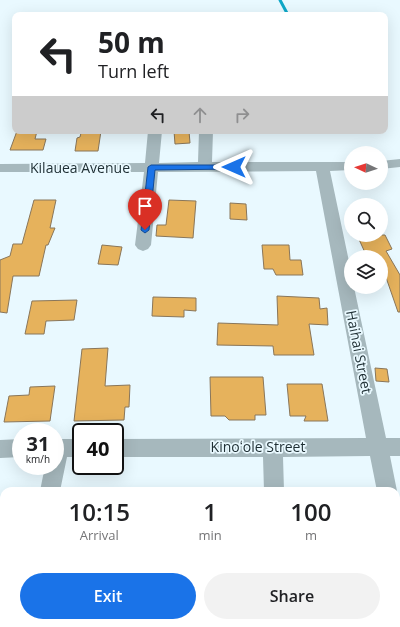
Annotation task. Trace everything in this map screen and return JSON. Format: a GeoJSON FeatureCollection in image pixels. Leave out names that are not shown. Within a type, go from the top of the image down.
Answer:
{"type":"FeatureCollection","features":[{"type":"Feature","properties":{"kind":"street"},"geometry":{"type":"LineString","coordinates":[[143,245],[155,134]]}},
{"type":"Feature","properties":{"kind":"street"},"geometry":{"type":"LineString","coordinates":[[205,167],[206,134]]}},
{"type":"Feature","properties":{"kind":"street"},"geometry":{"type":"LineString","coordinates":[[388,164],[400,163]]}},
{"type":"Feature","properties":{"kind":"street","name":"Kilauea Avenue"},"geometry":{"type":"LineString","coordinates":[[0,168],[344,166]]}},
{"type":"Feature","properties":{"kind":"street","name":"Haihai Street"},"geometry":{"type":"LineString","coordinates":[[322,167],[386,487]]}},
{"type":"Feature","properties":{"kind":"street"},"geometry":{"type":"LineString","coordinates":[[273,447],[274,487]]}},
{"type":"Feature","properties":{"kind":"street","name":"Kinoʻole Street"},"geometry":{"type":"LineString","coordinates":[[124,448],[400,447]]}},
{"type":"Feature","properties":{"kind":"street"},"geometry":{"type":"LineString","coordinates":[[0,449],[12,448]]}},
{"type":"Feature","properties":{"kind":"street"},"geometry":{"type":"LineString","coordinates":[[51,487],[53,475]]}},
{"type":"Feature","properties":{"kind":"building"},"geometry":{"type":"Polygon","coordinates":[[[16,134],[36,134],[35,139],[46,139],[43,150],[10,150],[16,134]]]}},
{"type":"Feature","properties":{"kind":"building"},"geometry":{"type":"Polygon","coordinates":[[[81,134],[101,134],[98,151],[75,151],[77,138],[80,137],[81,134]]]}},
{"type":"Feature","properties":{"kind":"building"},"geometry":{"type":"Polygon","coordinates":[[[174,134],[189,134],[190,143],[175,144],[174,134]]]}},
{"type":"Feature","properties":{"kind":"building"},"geometry":{"type":"Polygon","coordinates":[[[34,200],[56,200],[50,228],[55,228],[48,245],[46,245],[39,276],[13,276],[7,313],[0,312],[0,260],[10,256],[13,244],[22,244],[34,200]]]}},
{"type":"Feature","properties":{"kind":"building"},"geometry":{"type":"Polygon","coordinates":[[[169,200],[196,201],[193,238],[156,236],[157,225],[166,225],[169,200]]]}},
{"type":"Feature","properties":{"kind":"building"},"geometry":{"type":"Polygon","coordinates":[[[230,203],[246,204],[247,220],[230,219],[230,203]]]}},
{"type":"Feature","properties":{"kind":"building"},"geometry":{"type":"Polygon","coordinates":[[[388,241],[392,249],[388,250],[364,250],[360,242],[388,241]]]}},
{"type":"Feature","properties":{"kind":"building"},"geometry":{"type":"Polygon","coordinates":[[[102,245],[122,247],[118,265],[98,264],[102,245]]]}},
{"type":"Feature","properties":{"kind":"building"},"geometry":{"type":"Polygon","coordinates":[[[262,245],[289,245],[290,260],[301,260],[303,275],[276,275],[273,269],[264,269],[262,245]]]}},
{"type":"Feature","properties":{"kind":"building"},"geometry":{"type":"Polygon","coordinates":[[[388,254],[400,275],[400,312],[398,312],[388,283],[388,254]]]}},
{"type":"Feature","properties":{"kind":"building"},"geometry":{"type":"Polygon","coordinates":[[[277,296],[319,298],[320,309],[327,308],[328,325],[309,324],[314,355],[274,355],[273,346],[217,345],[218,323],[278,325],[277,296]]]}},
{"type":"Feature","properties":{"kind":"building"},"geometry":{"type":"Polygon","coordinates":[[[153,297],[196,298],[196,311],[184,310],[184,317],[152,316],[153,297]]]}},
{"type":"Feature","properties":{"kind":"building"},"geometry":{"type":"Polygon","coordinates":[[[77,300],[74,320],[46,321],[44,334],[25,334],[32,301],[77,300]]]}},
{"type":"Feature","properties":{"kind":"building"},"geometry":{"type":"Polygon","coordinates":[[[108,348],[105,386],[130,385],[129,407],[125,407],[124,420],[74,421],[82,349],[108,348]]]}},
{"type":"Feature","properties":{"kind":"building"},"geometry":{"type":"Polygon","coordinates":[[[375,368],[387,369],[389,382],[376,381],[375,368]]]}},
{"type":"Feature","properties":{"kind":"building"},"geometry":{"type":"Polygon","coordinates":[[[210,377],[263,377],[266,415],[255,415],[255,420],[229,420],[225,416],[211,416],[210,377]]]}},
{"type":"Feature","properties":{"kind":"building"},"geometry":{"type":"Polygon","coordinates":[[[287,384],[322,384],[328,421],[304,421],[306,416],[290,416],[287,384]]]}},
{"type":"Feature","properties":{"kind":"building"},"geometry":{"type":"Polygon","coordinates":[[[55,386],[50,421],[4,422],[9,396],[29,395],[30,387],[55,386]]]}},
{"type":"Feature","properties":{"kind":"waterway"},"geometry":{"type":"LineString","coordinates":[[280,0],[286,12]]}},
{"type":"Feature","properties":{"kind":"route"},"geometry":{"type":"LineString","coordinates":[[145,230],[151,167],[234,167]]}}]}
